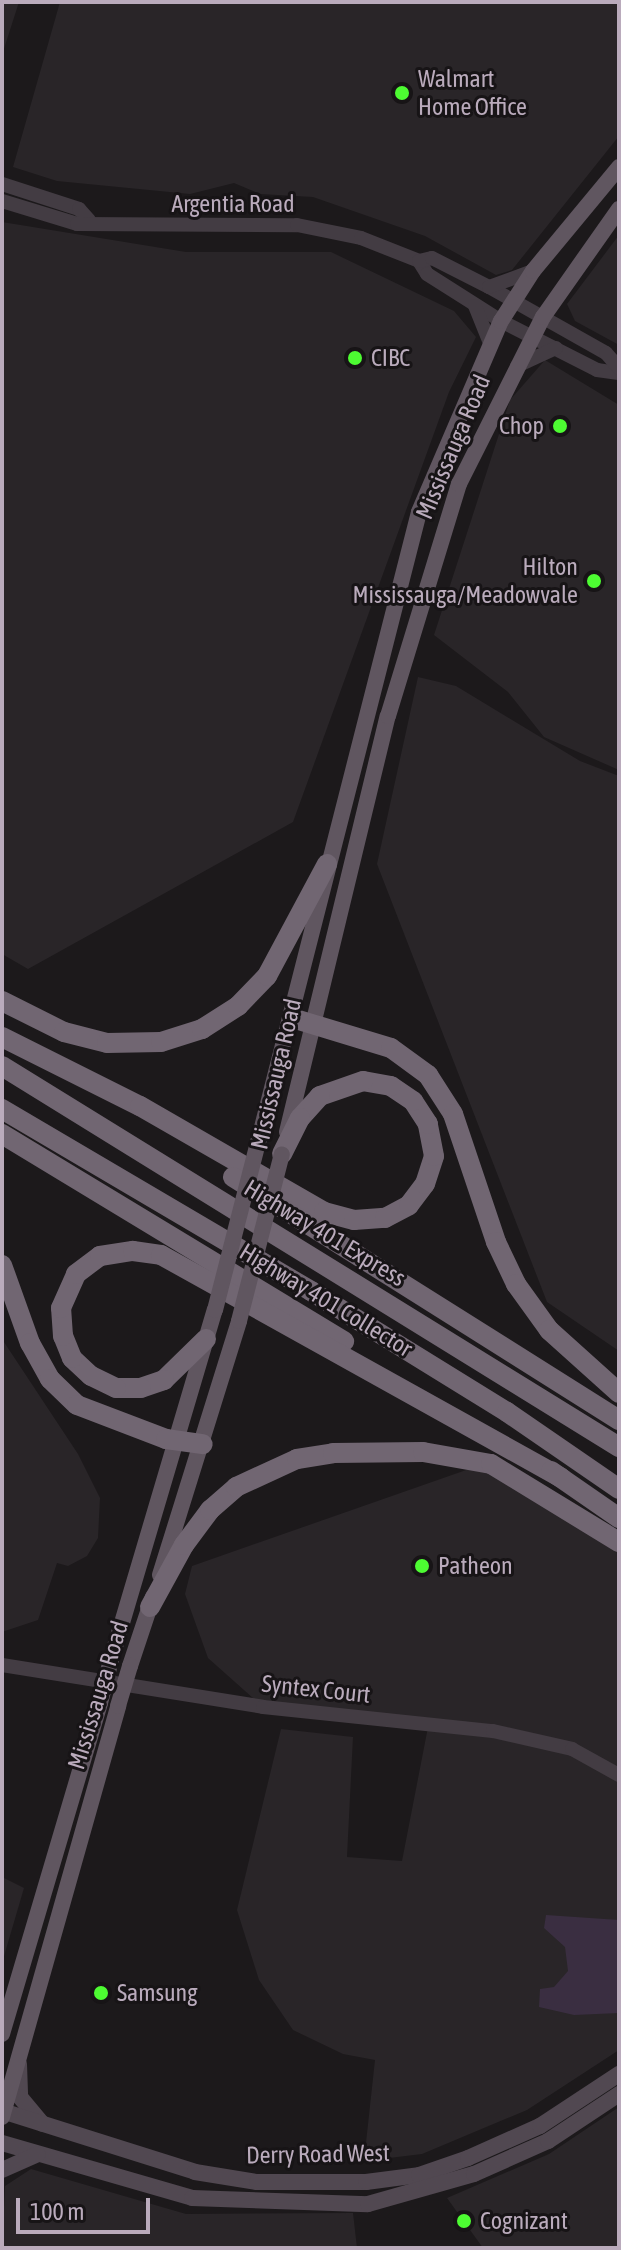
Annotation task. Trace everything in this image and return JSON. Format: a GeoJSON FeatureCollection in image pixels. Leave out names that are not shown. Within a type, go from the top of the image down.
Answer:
{"type":"FeatureCollection","features":[{"type":"Feature","properties":{"kind":"highway"},"geometry":{"type":"LineString","coordinates":[[2,1001],[64,1032],[107,1043],[161,1042],[202,1029],[238,1006],[267,976],[327,864]]}},
{"type":"Feature","properties":{"kind":"highway"},"geometry":{"type":"LineString","coordinates":[[302,1021],[391,1048],[428,1075],[453,1114],[496,1242],[516,1284],[549,1330],[619,1393]]}},
{"type":"Feature","properties":{"kind":"highway"},"geometry":{"type":"LineString","coordinates":[[2,1038],[140,1106],[324,1212],[354,1220],[385,1218],[409,1205],[425,1184],[434,1156],[428,1124],[413,1101],[391,1086],[363,1081],[320,1096],[300,1118],[282,1154]]}},
{"type":"Feature","properties":{"kind":"highway"},"geometry":{"type":"LineString","coordinates":[[2,1038],[230,1174],[619,1420]]}},
{"type":"Feature","properties":{"kind":"highway","name":"Highway 401 Express"},"geometry":{"type":"LineString","coordinates":[[2,1066],[619,1447]]}},
{"type":"Feature","properties":{"kind":"highway"},"geometry":{"type":"LineString","coordinates":[[2,1109],[373,1329],[619,1489]]}},
{"type":"Feature","properties":{"kind":"highway","name":"Highway 401 Collector"},"geometry":{"type":"LineString","coordinates":[[2,1134],[561,1478],[619,1518]]}},
{"type":"Feature","properties":{"kind":"highway"},"geometry":{"type":"LineString","coordinates":[[206,1339],[164,1380],[141,1388],[116,1388],[91,1376],[72,1358],[63,1336],[61,1308],[76,1274],[100,1256],[133,1251],[161,1255],[561,1478]]}},
{"type":"Feature","properties":{"kind":"highway"},"geometry":{"type":"LineString","coordinates":[[2,1265],[30,1343],[50,1379],[77,1405],[105,1419],[177,1441],[203,1444]]}},
{"type":"Feature","properties":{"kind":"highway"},"geometry":{"type":"LineString","coordinates":[[150,1607],[184,1545],[210,1510],[236,1487],[297,1459],[333,1453],[423,1452],[491,1464],[619,1542]]}},
{"type":"Feature","properties":{"kind":"main road","name":"Mississauga Road"},"geometry":{"type":"LineString","coordinates":[[2,2113],[118,1706],[203,1444],[239,1321],[282,1154],[327,864],[419,512],[501,321],[533,271],[619,167]]}},
{"type":"Feature","properties":{"kind":"main road","name":"Mississauga Road"},"geometry":{"type":"LineString","coordinates":[[2,2034],[215,1310],[259,1139],[302,1021],[422,596],[459,484],[513,369],[543,317],[561,287],[619,209]]}},
{"type":"Feature","properties":{"kind":"main road"},"geometry":{"type":"LineString","coordinates":[[21,2049],[20,2097],[44,2125]]}},
{"type":"Feature","properties":{"kind":"main road","name":"Derry Road West"},"geometry":{"type":"LineString","coordinates":[[2,2113],[195,2172],[257,2182],[366,2182],[419,2175],[468,2158],[540,2126],[619,2074]]}},
{"type":"Feature","properties":{"kind":"main road","name":"Derry Road West"},"geometry":{"type":"LineString","coordinates":[[2,2143],[192,2198],[368,2204],[474,2174],[548,2141],[619,2094]]}},
{"type":"Feature","properties":{"kind":"main road"},"geometry":{"type":"LineString","coordinates":[[2,2170],[38,2154]]}},
{"type":"Feature","properties":{"kind":"street","name":"Argentia Road"},"geometry":{"type":"LineString","coordinates":[[2,184],[79,209],[89,220]]}},
{"type":"Feature","properties":{"kind":"street","name":"Argentia Road"},"geometry":{"type":"LineString","coordinates":[[2,201],[77,224],[89,220],[148,226],[297,225],[361,238],[419,261],[432,258],[489,287],[606,353],[619,371]]}},
{"type":"Feature","properties":{"kind":"street","name":"Argentia Road"},"geometry":{"type":"LineString","coordinates":[[419,261],[427,274],[501,321],[597,370],[619,371]]}},
{"type":"Feature","properties":{"kind":"street"},"geometry":{"type":"LineString","coordinates":[[489,287],[533,271]]}},
{"type":"Feature","properties":{"kind":"street"},"geometry":{"type":"LineString","coordinates":[[561,287],[558,302],[572,334]]}},
{"type":"Feature","properties":{"kind":"street"},"geometry":{"type":"LineString","coordinates":[[475,305],[490,343]]}},
{"type":"Feature","properties":{"kind":"street"},"geometry":{"type":"LineString","coordinates":[[513,369],[556,348]]}},
{"type":"Feature","properties":{"kind":"street","name":"Syntex Court"},"geometry":{"type":"LineString","coordinates":[[2,1665],[263,1707],[493,1731],[572,1749],[619,1775]]}},
{"type":"Feature","properties":{"kind":"shaded area"},"geometry":{"type":"Polygon","coordinates":[[[2,2],[19,2],[2,55],[2,2]]]}},
{"type":"Feature","properties":{"kind":"shaded area"},"geometry":{"type":"Polygon","coordinates":[[[60,2],[619,2],[619,136],[512,270],[496,275],[425,236],[313,197],[260,194],[234,183],[190,194],[57,181],[13,167],[60,2]]]}},
{"type":"Feature","properties":{"kind":"shaded area"},"geometry":{"type":"Polygon","coordinates":[[[2,222],[186,252],[331,252],[454,311],[476,337],[449,392],[293,822],[28,969],[2,954],[2,222]]]}},
{"type":"Feature","properties":{"kind":"shaded area"},"geometry":{"type":"Polygon","coordinates":[[[619,235],[619,345],[575,321],[567,304],[619,235]]]}},
{"type":"Feature","properties":{"kind":"shaded area"},"geometry":{"type":"Polygon","coordinates":[[[545,360],[619,405],[619,770],[544,737],[508,692],[434,635],[510,400],[545,360]]]}},
{"type":"Feature","properties":{"kind":"shaded area"},"geometry":{"type":"Polygon","coordinates":[[[418,677],[456,686],[580,761],[619,776],[619,1351],[547,1302],[377,864],[418,677]]]}},
{"type":"Feature","properties":{"kind":"shaded area"},"geometry":{"type":"Polygon","coordinates":[[[2,1339],[78,1454],[100,1498],[98,1538],[87,1556],[68,1566],[57,1563],[38,1620],[2,1632],[2,1339]]]}},
{"type":"Feature","properties":{"kind":"shaded area"},"geometry":{"type":"Polygon","coordinates":[[[489,1462],[521,1475],[619,1553],[619,2050],[527,2110],[422,2154],[364,2161],[375,2060],[343,2054],[293,2030],[259,1980],[237,1910],[281,1729],[353,1737],[347,1857],[402,1861],[429,1722],[263,1707],[208,1658],[185,1594],[192,1566],[489,1462]]]}},
{"type":"Feature","properties":{"kind":"shaded area"},"geometry":{"type":"Polygon","coordinates":[[[2,1877],[24,1888],[2,1963],[2,1877]]]}},
{"type":"Feature","properties":{"kind":"shaded area"},"geometry":{"type":"Polygon","coordinates":[[[546,1915],[619,1920],[619,2013],[574,2015],[539,2007],[540,1989],[554,1987],[568,1971],[565,1947],[544,1928],[546,1915]]]}},
{"type":"Feature","properties":{"kind":"shaded area"},"geometry":{"type":"Polygon","coordinates":[[[619,2107],[619,2248],[483,2248],[447,2198],[549,2154],[619,2107]]]}},
{"type":"Feature","properties":{"kind":"shaded area"},"geometry":{"type":"Polygon","coordinates":[[[31,2169],[186,2214],[353,2213],[357,2248],[2,2248],[5,2186],[31,2169]]]}},
{"type":"Feature","properties":{"kind":"place","name":"Walmart Home Office"},"geometry":{"type":"Point","coordinates":[402,93]}},
{"type":"Feature","properties":{"kind":"place","name":"CIBC"},"geometry":{"type":"Point","coordinates":[355,358]}},
{"type":"Feature","properties":{"kind":"place","name":"Chop"},"geometry":{"type":"Point","coordinates":[560,426]}},
{"type":"Feature","properties":{"kind":"place","name":"Hilton Mississauga/Meadowvale"},"geometry":{"type":"Point","coordinates":[594,581]}},
{"type":"Feature","properties":{"kind":"place","name":"Patheon"},"geometry":{"type":"Point","coordinates":[422,1566]}},
{"type":"Feature","properties":{"kind":"place","name":"Samsung"},"geometry":{"type":"Point","coordinates":[101,1993]}},
{"type":"Feature","properties":{"kind":"place","name":"Cognizant"},"geometry":{"type":"Point","coordinates":[464,2221]}}]}
